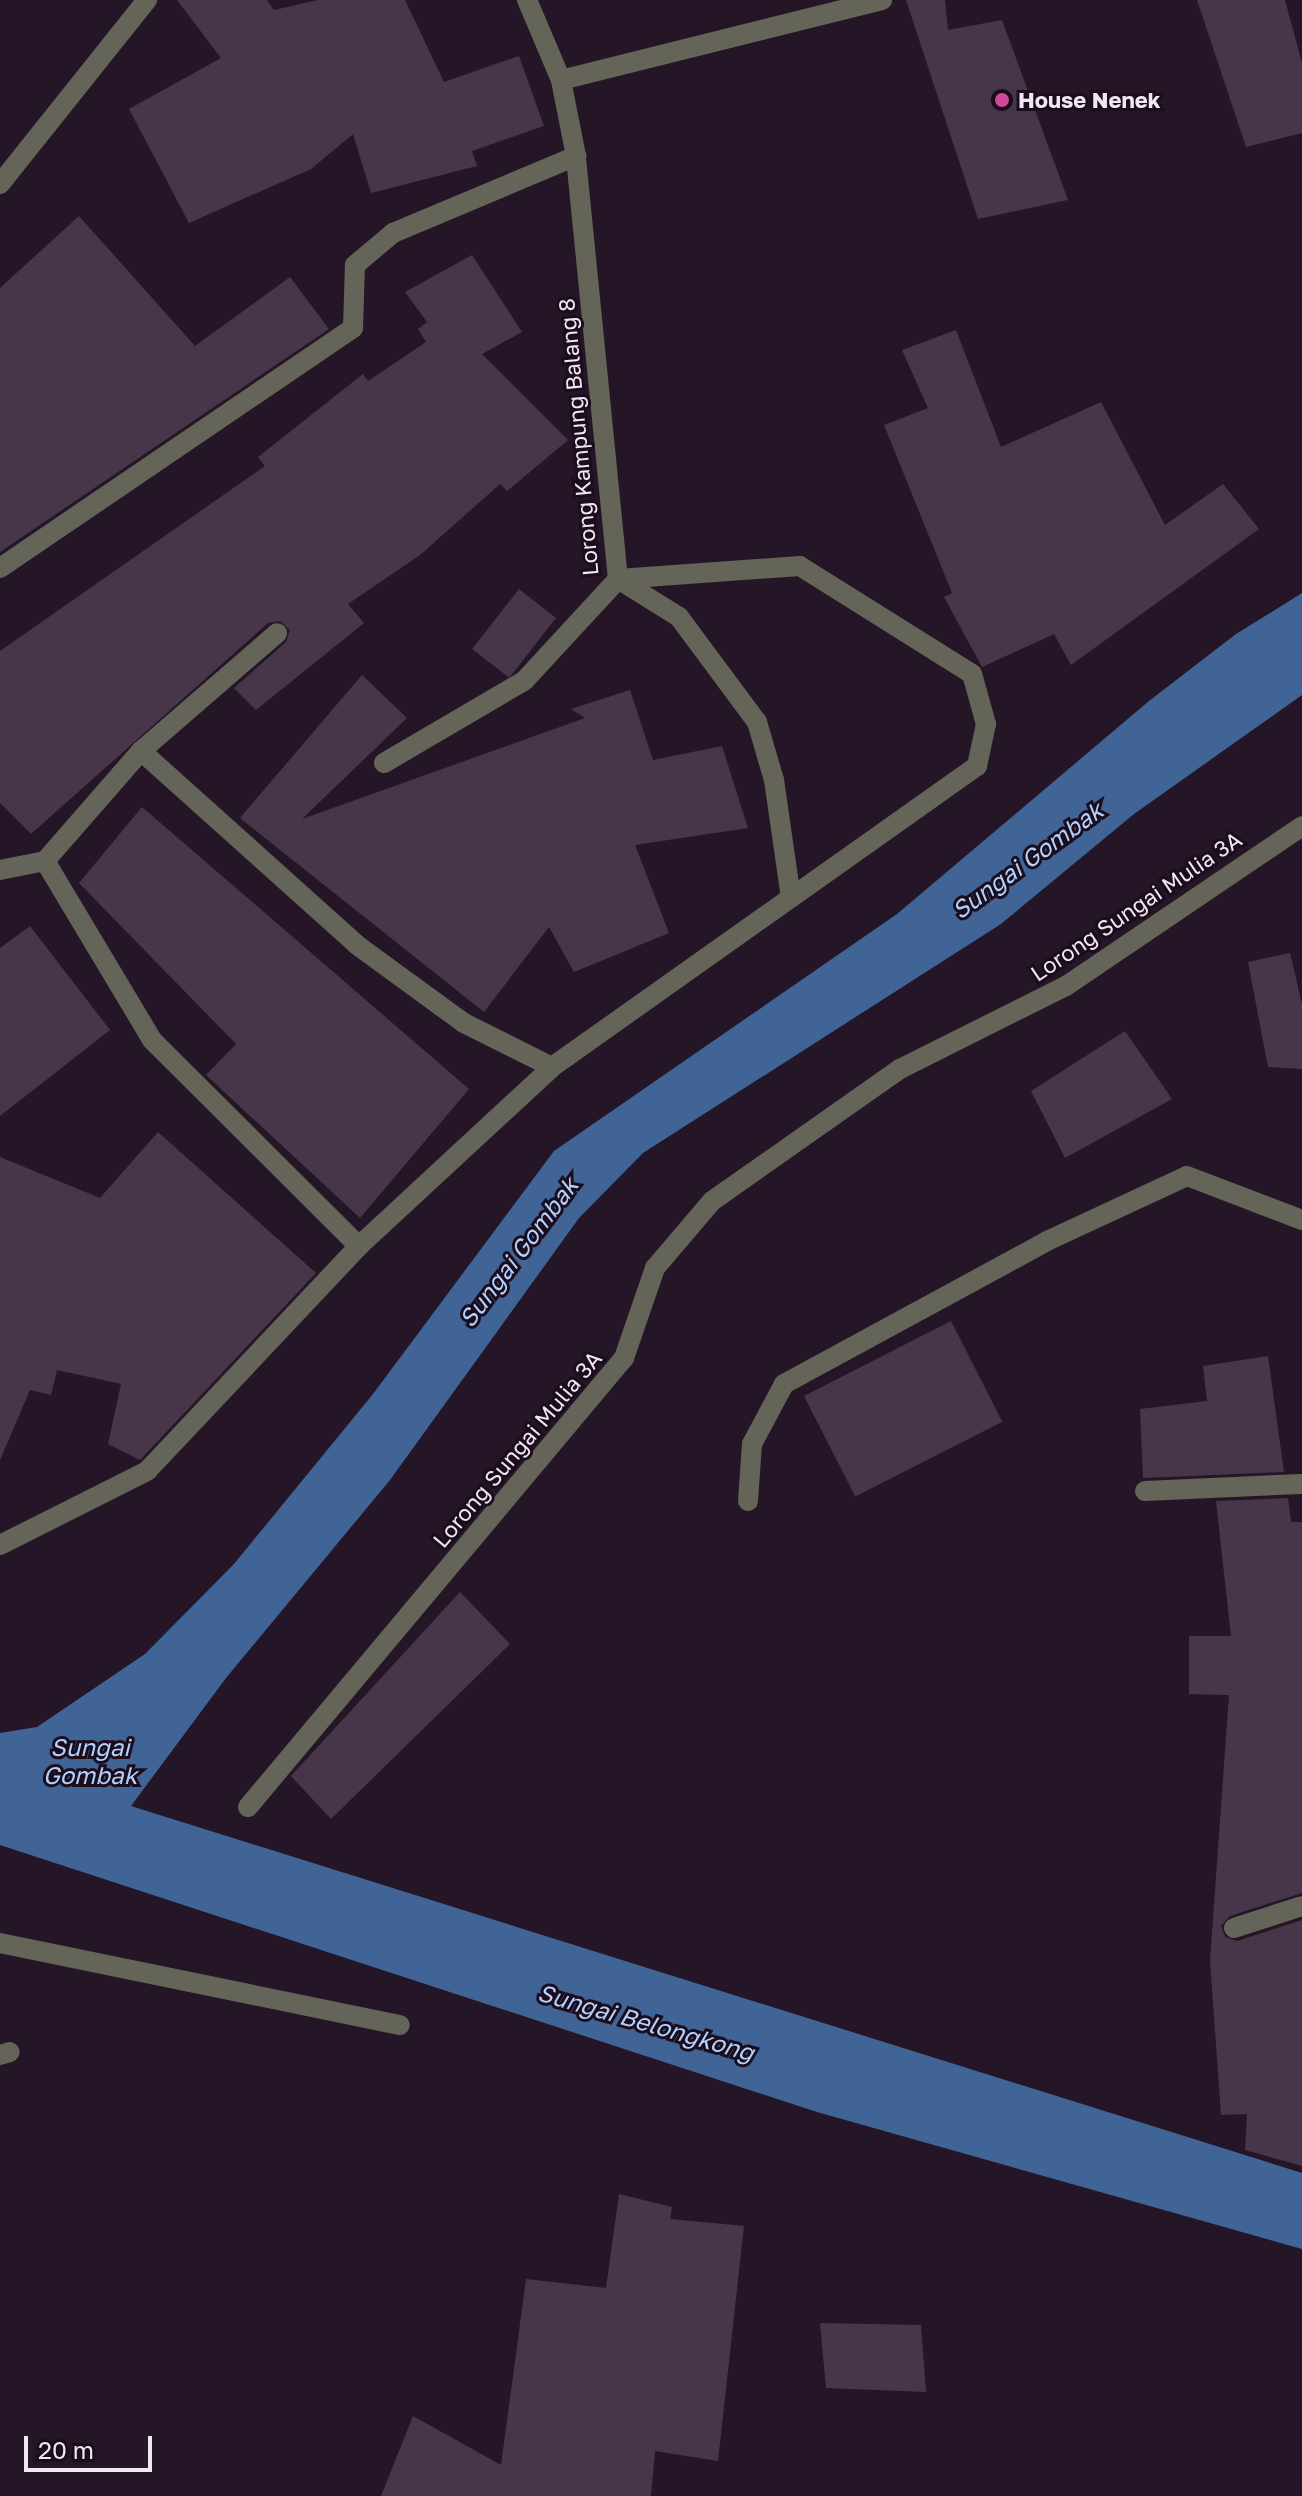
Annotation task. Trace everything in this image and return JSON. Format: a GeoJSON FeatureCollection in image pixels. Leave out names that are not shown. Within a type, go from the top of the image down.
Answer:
{"type":"FeatureCollection","features":[{"type":"Feature","properties":{"kind":"street"},"geometry":{"type":"LineString","coordinates":[[0,184],[147,0]]}},
{"type":"Feature","properties":{"kind":"street","name":"Lorong Kampung Balang 8"},"geometry":{"type":"LineString","coordinates":[[384,763],[524,681],[618,579],[576,156],[561,80],[527,0]]}},
{"type":"Feature","properties":{"kind":"street"},"geometry":{"type":"LineString","coordinates":[[561,80],[882,0]]}},
{"type":"Feature","properties":{"kind":"street"},"geometry":{"type":"LineString","coordinates":[[0,568],[353,328],[355,265],[393,233],[576,156]]}},
{"type":"Feature","properties":{"kind":"street"},"geometry":{"type":"LineString","coordinates":[[0,1545],[147,1471],[359,1246],[552,1067],[977,766],[986,724],[972,674],[800,566],[618,579]]}},
{"type":"Feature","properties":{"kind":"street"},"geometry":{"type":"LineString","coordinates":[[618,579],[679,617],[757,722],[774,780],[791,898]]}},
{"type":"Feature","properties":{"kind":"street"},"geometry":{"type":"LineString","coordinates":[[0,870],[45,861],[141,751],[277,633]]}},
{"type":"Feature","properties":{"kind":"street"},"geometry":{"type":"LineString","coordinates":[[141,751],[357,945],[464,1023],[552,1067]]}},
{"type":"Feature","properties":{"kind":"street","name":"Lorong Sungai Mulia 3A"},"geometry":{"type":"LineString","coordinates":[[248,1807],[624,1358],[655,1268],[712,1201],[900,1069],[1066,986],[1302,826]]}},
{"type":"Feature","properties":{"kind":"street"},"geometry":{"type":"LineString","coordinates":[[45,861],[152,1040],[359,1246]]}},
{"type":"Feature","properties":{"kind":"street"},"geometry":{"type":"LineString","coordinates":[[748,1501],[752,1444],[784,1384],[1047,1241],[1187,1176],[1302,1220]]}},
{"type":"Feature","properties":{"kind":"street"},"geometry":{"type":"LineString","coordinates":[[1145,1491],[1302,1484]]}},
{"type":"Feature","properties":{"kind":"street"},"geometry":{"type":"LineString","coordinates":[[1234,1928],[1302,1906]]}},
{"type":"Feature","properties":{"kind":"street"},"geometry":{"type":"LineString","coordinates":[[0,1943],[400,2025]]}},
{"type":"Feature","properties":{"kind":"water"},"geometry":{"type":"Polygon","coordinates":[[[1302,593],[1302,695],[1134,814],[1001,924],[643,1153],[579,1218],[390,1480],[226,1678],[131,1806],[1302,2173],[1302,2249],[817,2112],[0,1845],[0,1733],[37,1727],[145,1654],[234,1564],[373,1394],[554,1151],[897,914],[1149,701],[1236,634],[1302,593]]]}},
{"type":"Feature","properties":{"kind":"building"},"geometry":{"type":"Polygon","coordinates":[[[177,0],[267,0],[274,10],[318,0],[405,0],[444,82],[519,56],[544,126],[472,151],[477,166],[371,193],[353,134],[311,169],[189,223],[129,109],[221,58],[177,0]]]}},
{"type":"Feature","properties":{"kind":"building"},"geometry":{"type":"Polygon","coordinates":[[[906,0],[945,0],[948,30],[1002,20],[1068,200],[978,219],[906,0]]]}},
{"type":"Feature","properties":{"kind":"building"},"geometry":{"type":"Polygon","coordinates":[[[1197,0],[1285,0],[1302,63],[1302,133],[1246,147],[1197,0]]]}},
{"type":"Feature","properties":{"kind":"building"},"geometry":{"type":"Polygon","coordinates":[[[79,216],[195,346],[290,277],[329,329],[0,552],[0,288],[79,216]]]}},
{"type":"Feature","properties":{"kind":"building"},"geometry":{"type":"Polygon","coordinates":[[[472,255],[522,332],[482,354],[568,440],[507,491],[500,484],[420,555],[348,604],[364,623],[256,710],[234,688],[286,642],[290,630],[280,621],[268,623],[31,834],[0,803],[0,651],[265,466],[258,457],[363,374],[368,381],[426,342],[418,329],[427,322],[405,292],[472,255]]]}},
{"type":"Feature","properties":{"kind":"building"},"geometry":{"type":"Polygon","coordinates":[[[956,330],[1001,447],[1101,402],[1165,525],[1223,484],[1259,529],[1071,665],[1054,634],[982,667],[944,597],[952,593],[884,425],[928,408],[902,350],[956,330]]]}},
{"type":"Feature","properties":{"kind":"building"},"geometry":{"type":"Polygon","coordinates":[[[519,589],[556,618],[509,678],[472,649],[519,589]]]}},
{"type":"Feature","properties":{"kind":"building"},"geometry":{"type":"Polygon","coordinates":[[[362,675],[407,718],[302,819],[585,718],[571,709],[630,690],[653,760],[722,746],[748,828],[635,845],[669,933],[574,972],[549,927],[484,1012],[240,818],[362,675]]]}},
{"type":"Feature","properties":{"kind":"building"},"geometry":{"type":"Polygon","coordinates":[[[142,807],[469,1089],[360,1218],[206,1075],[236,1044],[79,883],[142,807]]]}},
{"type":"Feature","properties":{"kind":"building"},"geometry":{"type":"Polygon","coordinates":[[[30,926],[110,1030],[0,1116],[0,948],[30,926]]]}},
{"type":"Feature","properties":{"kind":"building"},"geometry":{"type":"Polygon","coordinates":[[[1290,953],[1302,1004],[1302,1069],[1268,1067],[1248,962],[1290,953]]]}},
{"type":"Feature","properties":{"kind":"building"},"geometry":{"type":"Polygon","coordinates":[[[1125,1031],[1172,1099],[1065,1158],[1031,1091],[1125,1031]]]}},
{"type":"Feature","properties":{"kind":"building"},"geometry":{"type":"Polygon","coordinates":[[[158,1132],[316,1273],[140,1460],[108,1444],[121,1384],[57,1370],[51,1395],[30,1390],[0,1460],[0,1157],[100,1198],[158,1132]]]}},
{"type":"Feature","properties":{"kind":"building"},"geometry":{"type":"Polygon","coordinates":[[[951,1321],[1002,1422],[855,1497],[804,1396],[951,1321]]]}},
{"type":"Feature","properties":{"kind":"building"},"geometry":{"type":"Polygon","coordinates":[[[1268,1356],[1284,1472],[1143,1478],[1140,1409],[1207,1401],[1203,1366],[1268,1356]]]}},
{"type":"Feature","properties":{"kind":"building"},"geometry":{"type":"Polygon","coordinates":[[[1288,1498],[1291,1522],[1302,1522],[1302,1893],[1230,1916],[1221,1926],[1225,1937],[1237,1941],[1302,1920],[1302,2166],[1245,2150],[1247,2114],[1221,2115],[1210,1961],[1229,1695],[1189,1694],[1189,1636],[1231,1636],[1216,1501],[1288,1498]]]}},
{"type":"Feature","properties":{"kind":"building"},"geometry":{"type":"Polygon","coordinates":[[[460,1592],[510,1644],[331,1819],[291,1776],[460,1592]]]}},
{"type":"Feature","properties":{"kind":"building"},"geometry":{"type":"Polygon","coordinates":[[[619,2194],[672,2207],[670,2219],[744,2226],[718,2461],[655,2451],[651,2496],[381,2496],[413,2416],[501,2465],[526,2279],[606,2288],[619,2194]]]}},
{"type":"Feature","properties":{"kind":"building"},"geometry":{"type":"Polygon","coordinates":[[[820,2323],[921,2325],[926,2392],[826,2388],[820,2323]]]}},
{"type":"Feature","properties":{"kind":"place","name":"House Nenek"},"geometry":{"type":"Point","coordinates":[1002,100]}},
{"type":"Feature","properties":{"kind":"water label","name":"Sungai Gombak"},"geometry":{"type":"Point","coordinates":[1027,860]}},
{"type":"Feature","properties":{"kind":"water label","name":"Sungai Gombak"},"geometry":{"type":"Point","coordinates":[518,1252]}},
{"type":"Feature","properties":{"kind":"water label","name":"Sungai Gombak"},"geometry":{"type":"Point","coordinates":[90,1761]}},
{"type":"Feature","properties":{"kind":"water label","name":"Sungai Belongkong"},"geometry":{"type":"Point","coordinates":[646,2022]}}]}
